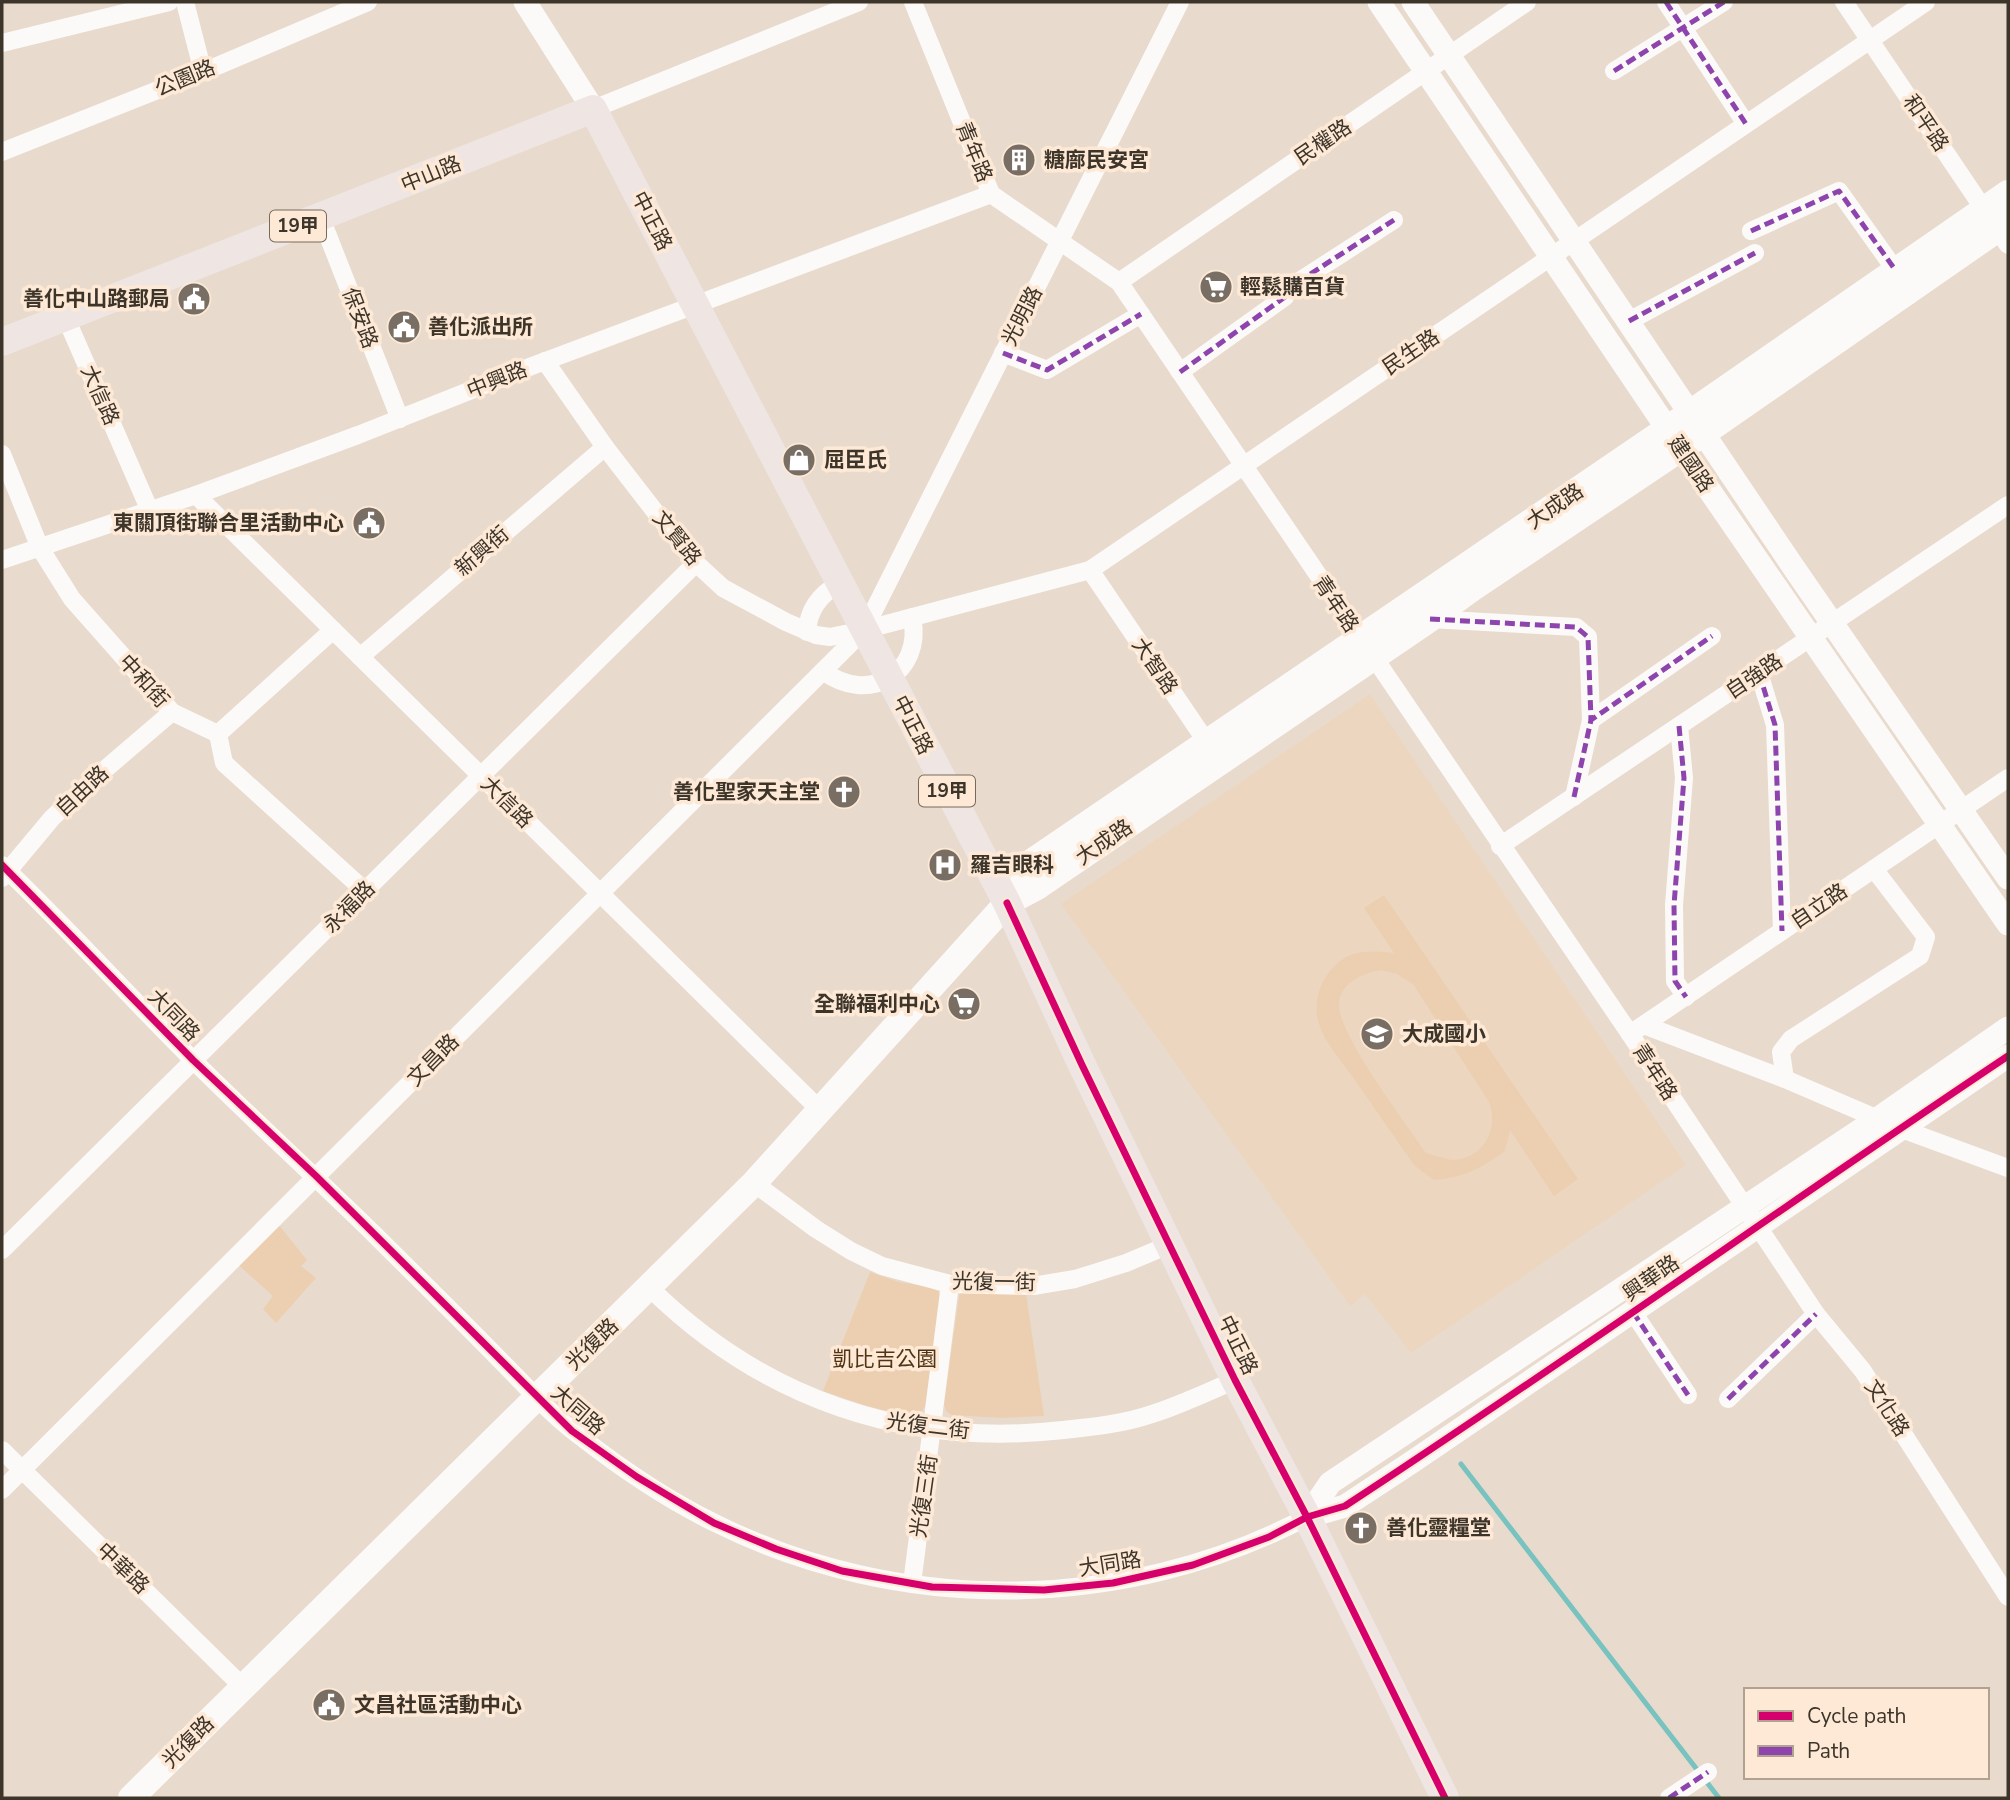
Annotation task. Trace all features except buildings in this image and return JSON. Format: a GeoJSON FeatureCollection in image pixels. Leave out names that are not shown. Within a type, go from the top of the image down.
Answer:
{"type":"FeatureCollection","features":[{"type":"Feature","properties":{"kind":"main road","name":"中山路"},"geometry":{"type":"LineString","coordinates":[[2,342],[593,109]]}},
{"type":"Feature","properties":{"kind":"main road","name":"中正路"},"geometry":{"type":"LineString","coordinates":[[593,109],[1007,903],[1082,1065],[1235,1380],[1307,1517],[1445,1798]]}},
{"type":"Feature","properties":{"kind":"main road","name":"大成路"},"geometry":{"type":"LineString","coordinates":[[1007,903],[1037,887],[1214,752],[1697,423],[2000,226],[2008,193]]}},
{"type":"Feature","properties":{"kind":"main road","name":"大成路"},"geometry":{"type":"LineString","coordinates":[[1697,423],[1896,271],[2000,226]]}},
{"type":"Feature","properties":{"kind":"main road","name":"大成路"},"geometry":{"type":"LineString","coordinates":[[1366,649],[1430,620],[1674,439]]}},
{"type":"Feature","properties":{"kind":"main road","name":"光復路"},"geometry":{"type":"LineString","coordinates":[[131,1798],[754,1183],[1007,903]]}},
{"type":"Feature","properties":{"kind":"street"},"geometry":{"type":"LineString","coordinates":[[2,43],[169,2]]}},
{"type":"Feature","properties":{"kind":"street"},"geometry":{"type":"LineString","coordinates":[[185,2],[203,72]]}},
{"type":"Feature","properties":{"kind":"street","name":"公園路"},"geometry":{"type":"LineString","coordinates":[[2,152],[203,72],[368,2]]}},
{"type":"Feature","properties":{"kind":"street","name":"中正路"},"geometry":{"type":"LineString","coordinates":[[525,2],[593,109]]}},
{"type":"Feature","properties":{"kind":"street","name":"中山路"},"geometry":{"type":"LineString","coordinates":[[593,109],[859,2]]}},
{"type":"Feature","properties":{"kind":"street","name":"青年路"},"geometry":{"type":"LineString","coordinates":[[913,2],[991,194],[1119,282],[1500,846],[1637,1030],[1750,1217]]}},
{"type":"Feature","properties":{"kind":"street","name":"光明路"},"geometry":{"type":"LineString","coordinates":[[864,630],[1180,2]]}},
{"type":"Feature","properties":{"kind":"street","name":"建國路"},"geometry":{"type":"LineString","coordinates":[[1379,2],[1674,439],[2008,924]]}},
{"type":"Feature","properties":{"kind":"street","name":"建國路"},"geometry":{"type":"LineString","coordinates":[[1413,2],[1832,623],[2008,878]]}},
{"type":"Feature","properties":{"kind":"street","name":"民權路"},"geometry":{"type":"LineString","coordinates":[[1119,282],[1527,2]]}},
{"type":"Feature","properties":{"kind":"street"},"geometry":{"type":"LineString","coordinates":[[1666,2],[1746,124]]}},
{"type":"Feature","properties":{"kind":"street"},"geometry":{"type":"LineString","coordinates":[[1614,71],[1724,2]]}},
{"type":"Feature","properties":{"kind":"street","name":"和平路"},"geometry":{"type":"LineString","coordinates":[[1843,2],[2000,226]]}},
{"type":"Feature","properties":{"kind":"street","name":"民生路"},"geometry":{"type":"LineString","coordinates":[[864,630],[1090,570],[1926,2]]}},
{"type":"Feature","properties":{"kind":"street"},"geometry":{"type":"LineString","coordinates":[[1751,231],[1839,191],[1896,271]]}},
{"type":"Feature","properties":{"kind":"street","name":"中興路"},"geometry":{"type":"LineString","coordinates":[[2,560],[196,495],[991,194]]}},
{"type":"Feature","properties":{"kind":"street","name":"保安路"},"geometry":{"type":"LineString","coordinates":[[320,218],[400,419]]}},
{"type":"Feature","properties":{"kind":"street"},"geometry":{"type":"LineString","coordinates":[[1180,372],[1285,298],[1287,289],[1394,220]]}},
{"type":"Feature","properties":{"kind":"street"},"geometry":{"type":"LineString","coordinates":[[1629,321],[1755,253]]}},
{"type":"Feature","properties":{"kind":"street"},"geometry":{"type":"LineString","coordinates":[[1003,354],[1047,370],[1141,313]]}},
{"type":"Feature","properties":{"kind":"street","name":"大信路"},"geometry":{"type":"LineString","coordinates":[[66,318],[150,511]]}},
{"type":"Feature","properties":{"kind":"street","name":"文賢路"},"geometry":{"type":"LineString","coordinates":[[545,361],[605,447],[696,563],[723,587],[807,632],[830,637],[864,630]]}},
{"type":"Feature","properties":{"kind":"street","name":"新興街"},"geometry":{"type":"LineString","coordinates":[[360,657],[605,447]]}},
{"type":"Feature","properties":{"kind":"street","name":"中和街"},"geometry":{"type":"LineString","coordinates":[[2,454],[40,548],[72,599],[172,712],[218,734]]}},
{"type":"Feature","properties":{"kind":"street","name":"大信路"},"geometry":{"type":"LineString","coordinates":[[196,495],[819,1109]]}},
{"type":"Feature","properties":{"kind":"street","name":"自強路"},"geometry":{"type":"LineString","coordinates":[[1500,846],[2008,505]]}},
{"type":"Feature","properties":{"kind":"street","name":"永福路"},"geometry":{"type":"LineString","coordinates":[[2,1250],[696,563]]}},
{"type":"Feature","properties":{"kind":"street","name":"大智路"},"geometry":{"type":"LineString","coordinates":[[1090,570],[1214,752]]}},
{"type":"Feature","properties":{"kind":"street"},"geometry":{"type":"LineString","coordinates":[[807,632],[809,617],[818,600],[830,588],[840,583]]}},
{"type":"Feature","properties":{"kind":"street"},"geometry":{"type":"LineString","coordinates":[[823,671],[842,683],[859,686],[889,678],[901,668],[910,653],[914,636],[912,617]]}},
{"type":"Feature","properties":{"kind":"street"},"geometry":{"type":"LineString","coordinates":[[1430,620],[1576,627],[1588,637],[1591,720],[1574,797]]}},
{"type":"Feature","properties":{"kind":"street","name":"文昌路"},"geometry":{"type":"LineString","coordinates":[[2,1490],[864,630]]}},
{"type":"Feature","properties":{"kind":"street"},"geometry":{"type":"LineString","coordinates":[[333,631],[218,734],[224,763],[365,891]]}},
{"type":"Feature","properties":{"kind":"street"},"geometry":{"type":"LineString","coordinates":[[1591,720],[1712,636]]}},
{"type":"Feature","properties":{"kind":"street"},"geometry":{"type":"LineString","coordinates":[[1759,673],[1775,725],[1783,931]]}},
{"type":"Feature","properties":{"kind":"street","name":"自由路"},"geometry":{"type":"LineString","coordinates":[[4,872],[52,818],[172,712]]}},
{"type":"Feature","properties":{"kind":"street"},"geometry":{"type":"LineString","coordinates":[[1679,726],[1684,778],[1674,905],[1675,981],[1686,996]]}},
{"type":"Feature","properties":{"kind":"street","name":"自立路"},"geometry":{"type":"LineString","coordinates":[[1637,1030],[2008,778]]}},
{"type":"Feature","properties":{"kind":"street"},"geometry":{"type":"LineString","coordinates":[[1785,1079],[1781,1052],[1791,1039],[1920,956],[1926,937],[1874,869]]}},
{"type":"Feature","properties":{"kind":"street","name":"大同路"},"geometry":{"type":"LineString","coordinates":[[4,872],[316,1176],[572,1431],[612,1460],[714,1523],[756,1542],[820,1565],[912,1584],[964,1589],[1044,1590],[1113,1583],[1167,1572],[1269,1537],[1307,1517]]}},
{"type":"Feature","properties":{"kind":"street","name":"興華路"},"geometry":{"type":"LineString","coordinates":[[1307,1517],[1345,1506],[1633,1312],[1877,1119],[2008,1028]]}},
{"type":"Feature","properties":{"kind":"street","name":"青年路"},"geometry":{"type":"LineString","coordinates":[[1637,1030],[1785,1079],[1899,1128],[2008,1168]]}},
{"type":"Feature","properties":{"kind":"street","name":"興華路"},"geometry":{"type":"LineString","coordinates":[[1307,1517],[1330,1483],[1750,1217],[1899,1128],[2008,1056]]}},
{"type":"Feature","properties":{"kind":"street","name":"光復一街"},"geometry":{"type":"LineString","coordinates":[[754,1183],[851,1251],[882,1266],[950,1284],[1033,1286],[1075,1279],[1126,1263],[1171,1244]]}},
{"type":"Feature","properties":{"kind":"street","name":"文化路"},"geometry":{"type":"LineString","coordinates":[[1750,1217],[1816,1314],[1863,1371],[2008,1597]]}},
{"type":"Feature","properties":{"kind":"street","name":"光復三街"},"geometry":{"type":"LineString","coordinates":[[912,1584],[950,1284]]}},
{"type":"Feature","properties":{"kind":"street","name":"光復二街"},"geometry":{"type":"LineString","coordinates":[[650,1288],[677,1314],[734,1357],[781,1384],[876,1420],[932,1430],[1025,1433],[1099,1426],[1150,1415],[1235,1380]]}},
{"type":"Feature","properties":{"kind":"street"},"geometry":{"type":"LineString","coordinates":[[1633,1312],[1688,1395]]}},
{"type":"Feature","properties":{"kind":"street"},"geometry":{"type":"LineString","coordinates":[[1728,1399],[1816,1314]]}},
{"type":"Feature","properties":{"kind":"street","name":"中華路"},"geometry":{"type":"LineString","coordinates":[[2,1450],[243,1687]]}},
{"type":"Feature","properties":{"kind":"street"},"geometry":{"type":"LineString","coordinates":[[1669,1798],[1708,1772]]}},
{"type":"Feature","properties":{"kind":"shaded area","name":"大成國小"},"geometry":{"type":"Polygon","coordinates":[[[1370,694],[1686,1165],[1411,1353],[1365,1294],[1350,1306],[1061,904],[1370,694]]]}},
{"type":"Feature","properties":{"kind":"green space"},"geometry":{"type":"Polygon","coordinates":[[[1384,895],[1578,1179],[1554,1196],[1510,1130],[1505,1151],[1463,1174],[1434,1180],[1414,1165],[1331,1048],[1317,1016],[1317,1000],[1322,984],[1341,960],[1357,953],[1394,953],[1364,908],[1384,895]],[[1381,970],[1353,980],[1340,997],[1342,1019],[1361,1058],[1426,1153],[1451,1160],[1465,1158],[1474,1154],[1487,1140],[1492,1121],[1489,1102],[1413,984],[1397,974],[1381,970]]]}},
{"type":"Feature","properties":{"kind":"green space"},"geometry":{"type":"Polygon","coordinates":[[[275,1220],[307,1260],[301,1266],[316,1278],[276,1323],[263,1309],[273,1296],[234,1261],[275,1220]]]}},
{"type":"Feature","properties":{"kind":"green space","name":"凱比吉公園"},"geometry":{"type":"Polygon","coordinates":[[[870,1272],[899,1282],[929,1287],[938,1291],[941,1296],[925,1406],[920,1414],[914,1417],[870,1407],[823,1391],[870,1272]]]}},
{"type":"Feature","properties":{"kind":"green space"},"geometry":{"type":"Polygon","coordinates":[[[1025,1286],[1044,1416],[1002,1418],[951,1415],[944,1404],[960,1289],[1025,1286]]]}},
{"type":"Feature","properties":{"kind":"waterway"},"geometry":{"type":"LineString","coordinates":[[1461,1464],[1719,1798]]}},
{"type":"Feature","properties":{"kind":"marked path"},"geometry":{"type":"LineString","coordinates":[[1666,2],[1746,124]]}},
{"type":"Feature","properties":{"kind":"marked path"},"geometry":{"type":"LineString","coordinates":[[1614,71],[1724,2]]}},
{"type":"Feature","properties":{"kind":"marked path"},"geometry":{"type":"LineString","coordinates":[[1751,231],[1839,191],[1896,271]]}},
{"type":"Feature","properties":{"kind":"marked path"},"geometry":{"type":"LineString","coordinates":[[1180,372],[1285,297],[1287,289],[1394,220]]}},
{"type":"Feature","properties":{"kind":"marked path"},"geometry":{"type":"LineString","coordinates":[[1629,321],[1755,253]]}},
{"type":"Feature","properties":{"kind":"marked path"},"geometry":{"type":"LineString","coordinates":[[1003,353],[1047,370],[1141,314]]}},
{"type":"Feature","properties":{"kind":"marked path"},"geometry":{"type":"LineString","coordinates":[[1430,619],[1576,627],[1588,637],[1591,720]]}},
{"type":"Feature","properties":{"kind":"marked path"},"geometry":{"type":"LineString","coordinates":[[1574,797],[1591,720],[1712,636]]}},
{"type":"Feature","properties":{"kind":"marked path"},"geometry":{"type":"LineString","coordinates":[[1759,673],[1775,725],[1782,931]]}},
{"type":"Feature","properties":{"kind":"marked path"},"geometry":{"type":"LineString","coordinates":[[1679,726],[1684,778],[1674,905],[1675,981],[1686,997]]}},
{"type":"Feature","properties":{"kind":"marked path"},"geometry":{"type":"LineString","coordinates":[[1633,1312],[1688,1395]]}},
{"type":"Feature","properties":{"kind":"marked path"},"geometry":{"type":"LineString","coordinates":[[1728,1399],[1816,1314]]}},
{"type":"Feature","properties":{"kind":"marked path"},"geometry":{"type":"LineString","coordinates":[[1669,1798],[1708,1772]]}},
{"type":"Feature","properties":{"kind":"cycle path"},"geometry":{"type":"LineString","coordinates":[[2,865],[193,1060],[316,1176],[572,1431],[637,1477],[714,1523],[776,1549],[842,1571],[932,1587],[1044,1590],[1113,1583],[1193,1565],[1269,1537],[1307,1517],[1345,1506],[2008,1056]]}},
{"type":"Feature","properties":{"kind":"cycle path"},"geometry":{"type":"LineString","coordinates":[[1007,903],[1082,1065],[1235,1380],[1307,1517],[1445,1798]]}},
{"type":"Feature","properties":{"kind":"place","name":"糖廍民安宮"},"geometry":{"type":"Point","coordinates":[1019,160]}},
{"type":"Feature","properties":{"kind":"place","name":"輕鬆購百貨"},"geometry":{"type":"Point","coordinates":[1216,287]}},
{"type":"Feature","properties":{"kind":"place","name":"善化中山路郵局"},"geometry":{"type":"Point","coordinates":[194,299]}},
{"type":"Feature","properties":{"kind":"place","name":"善化派出所"},"geometry":{"type":"Point","coordinates":[404,327]}},
{"type":"Feature","properties":{"kind":"place","name":"屈臣氏"},"geometry":{"type":"Point","coordinates":[799,460]}},
{"type":"Feature","properties":{"kind":"place","name":"東關頂街聯合里活動中心"},"geometry":{"type":"Point","coordinates":[369,523]}},
{"type":"Feature","properties":{"kind":"place","name":"善化聖家天主堂"},"geometry":{"type":"Point","coordinates":[844,792]}},
{"type":"Feature","properties":{"kind":"place","name":"羅吉眼科"},"geometry":{"type":"Point","coordinates":[945,865]}},
{"type":"Feature","properties":{"kind":"place","name":"全聯福利中心"},"geometry":{"type":"Point","coordinates":[964,1004]}},
{"type":"Feature","properties":{"kind":"place","name":"大成國小"},"geometry":{"type":"Point","coordinates":[1377,1034]}},
{"type":"Feature","properties":{"kind":"place","name":"善化靈糧堂"},"geometry":{"type":"Point","coordinates":[1361,1528]}},
{"type":"Feature","properties":{"kind":"place","name":"文昌社區活動中心"},"geometry":{"type":"Point","coordinates":[329,1705]}}]}
